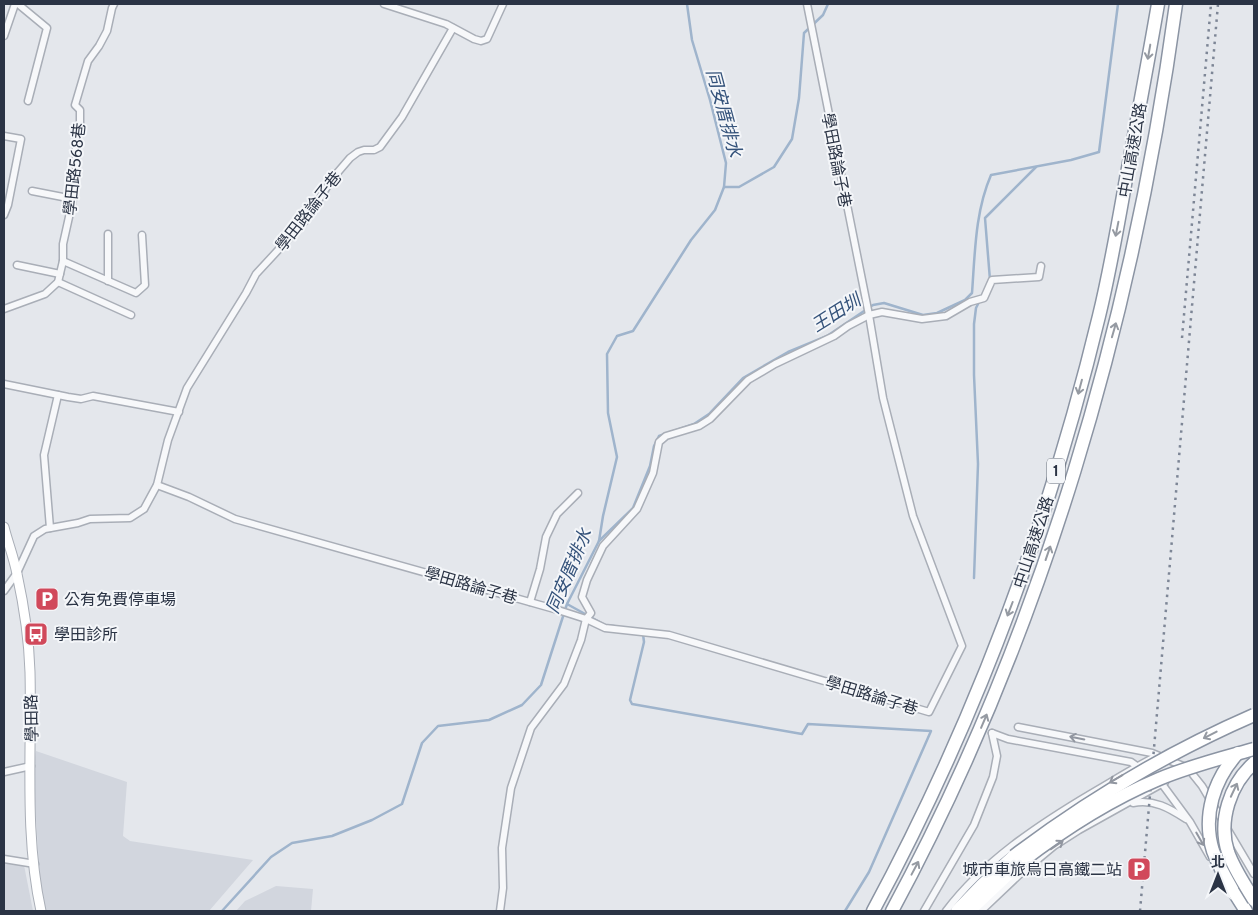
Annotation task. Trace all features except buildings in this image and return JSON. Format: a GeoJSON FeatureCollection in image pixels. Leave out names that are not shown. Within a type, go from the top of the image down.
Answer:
{"type":"FeatureCollection","features":[{"type":"Feature","properties":{"kind":"highway","name":"中山高速公路"},"geometry":{"type":"LineString","coordinates":[[873,911],[906,849],[954,750],[1014,598],[1042,516],[1075,408],[1100,314],[1158,4]]}},
{"type":"Feature","properties":{"kind":"highway","name":"中山高速公路"},"geometry":{"type":"LineString","coordinates":[[892,911],[921,857],[969,756],[1033,595],[1058,521],[1120,308],[1140,217],[1176,4]]}},
{"type":"Feature","properties":{"kind":"highway"},"geometry":{"type":"LineString","coordinates":[[957,911],[1050,829],[1173,754],[1254,715]]}},
{"type":"Feature","properties":{"kind":"highway"},"geometry":{"type":"LineString","coordinates":[[1246,911],[1219,866],[1213,849],[1209,818],[1211,804],[1220,778],[1238,754],[1254,741]]}},
{"type":"Feature","properties":{"kind":"highway"},"geometry":{"type":"LineString","coordinates":[[969,911],[1018,859],[1083,818],[1120,797],[1158,779],[1254,749]]}},
{"type":"Feature","properties":{"kind":"highway"},"geometry":{"type":"LineString","coordinates":[[1254,763],[1243,774],[1233,790],[1229,801],[1225,826],[1228,852],[1254,900]]}},
{"type":"Feature","properties":{"kind":"main road","name":"學田路"},"geometry":{"type":"LineString","coordinates":[[4,527],[17,573],[25,617],[30,671],[30,814],[35,883],[41,911]]}},
{"type":"Feature","properties":{"kind":"street"},"geometry":{"type":"LineString","coordinates":[[4,36],[17,4],[47,28],[28,101]]}},
{"type":"Feature","properties":{"kind":"street","name":"學田路568巷"},"geometry":{"type":"LineString","coordinates":[[58,282],[63,261],[63,244],[73,199],[76,172],[76,145],[80,127],[80,110],[76,105],[88,61],[107,31],[114,4]]}},
{"type":"Feature","properties":{"kind":"street"},"geometry":{"type":"LineString","coordinates":[[384,4],[421,15],[481,41],[488,39],[503,4]]}},
{"type":"Feature","properties":{"kind":"street","name":"學田路論子巷"},"geometry":{"type":"LineString","coordinates":[[156,484],[235,519],[530,602],[586,619],[605,628],[669,635],[929,712],[962,646],[913,516],[883,398],[869,315],[807,4]]}},
{"type":"Feature","properties":{"kind":"street","name":"學田路論子巷"},"geometry":{"type":"LineString","coordinates":[[4,591],[17,573],[34,536],[45,529],[90,519],[130,518],[144,508],[156,484],[168,440],[187,388],[256,274],[305,221],[332,179],[350,158],[358,152],[374,150],[380,147],[402,117],[453,28]]}},
{"type":"Feature","properties":{"kind":"street"},"geometry":{"type":"LineString","coordinates":[[4,136],[21,139],[8,205],[4,215]]}},
{"type":"Feature","properties":{"kind":"street"},"geometry":{"type":"LineString","coordinates":[[32,191],[73,199]]}},
{"type":"Feature","properties":{"kind":"street"},"geometry":{"type":"LineString","coordinates":[[108,234],[108,281]]}},
{"type":"Feature","properties":{"kind":"street"},"geometry":{"type":"LineString","coordinates":[[63,261],[136,293],[145,285],[142,235]]}},
{"type":"Feature","properties":{"kind":"street"},"geometry":{"type":"LineString","coordinates":[[17,265],[60,274]]}},
{"type":"Feature","properties":{"kind":"street"},"geometry":{"type":"LineString","coordinates":[[500,911],[503,888],[502,848],[506,815],[511,788],[531,728],[564,684],[573,664],[586,619],[591,613],[582,597],[587,580],[603,546],[637,509],[654,473],[659,442],[666,436],[700,426],[710,419],[748,380],[775,364],[834,336],[869,315],[882,312],[922,319],[946,316],[970,302],[984,298],[992,280],[1039,277],[1041,266]]}},
{"type":"Feature","properties":{"kind":"street"},"geometry":{"type":"LineString","coordinates":[[4,309],[45,294],[58,282],[131,315]]}},
{"type":"Feature","properties":{"kind":"street"},"geometry":{"type":"LineString","coordinates":[[4,384],[81,399],[93,396],[179,412]]}},
{"type":"Feature","properties":{"kind":"street"},"geometry":{"type":"LineString","coordinates":[[50,528],[44,456],[58,395]]}},
{"type":"Feature","properties":{"kind":"street","name":"學田路論子巷"},"geometry":{"type":"LineString","coordinates":[[530,602],[540,569],[546,537],[557,514],[578,493]]}},
{"type":"Feature","properties":{"kind":"street"},"geometry":{"type":"LineString","coordinates":[[1018,727],[1152,753],[1190,771],[1202,786],[1254,874]]}},
{"type":"Feature","properties":{"kind":"street"},"geometry":{"type":"LineString","coordinates":[[924,911],[974,825],[993,777],[997,756],[992,733],[1008,739],[1131,762],[1137,766],[1162,784],[1190,822],[1242,911]]}},
{"type":"Feature","properties":{"kind":"street"},"geometry":{"type":"LineString","coordinates":[[946,911],[976,878],[1008,849],[1044,822],[1137,766],[1159,756]]}},
{"type":"Feature","properties":{"kind":"street"},"geometry":{"type":"LineString","coordinates":[[980,911],[1054,846],[1162,784],[1171,774],[1170,761]]}},
{"type":"Feature","properties":{"kind":"street"},"geometry":{"type":"LineString","coordinates":[[4,772],[31,766]]}},
{"type":"Feature","properties":{"kind":"street"},"geometry":{"type":"LineString","coordinates":[[1124,805],[1144,801],[1158,803],[1190,822]]}},
{"type":"Feature","properties":{"kind":"street"},"geometry":{"type":"LineString","coordinates":[[4,859],[35,864]]}},
{"type":"Feature","properties":{"kind":"shaded area"},"geometry":{"type":"Polygon","coordinates":[[[36,751],[127,782],[123,836],[130,841],[253,860],[209,911],[44,911],[33,769],[36,751]]]}},
{"type":"Feature","properties":{"kind":"shaded area"},"geometry":{"type":"Polygon","coordinates":[[[4,861],[24,865],[33,911],[4,911],[4,861]]]}},
{"type":"Feature","properties":{"kind":"shaded area"},"geometry":{"type":"Polygon","coordinates":[[[276,886],[313,889],[311,911],[236,911],[245,901],[276,886]]]}},
{"type":"Feature","properties":{"kind":"waterway","name":"王田圳"},"geometry":{"type":"LineString","coordinates":[[222,911],[271,857],[292,843],[332,836],[372,820],[402,804],[422,743],[438,726],[489,720],[522,705],[541,685],[567,604],[599,541],[617,457],[608,413],[607,354],[617,336],[633,331],[691,240],[715,210],[724,187],[726,163],[692,40],[687,4]]}},
{"type":"Feature","properties":{"kind":"waterway"},"geometry":{"type":"LineString","coordinates":[[724,187],[739,187],[774,167],[792,139],[799,98],[804,33],[823,15],[828,4]]}},
{"type":"Feature","properties":{"kind":"waterway","name":"王田圳"},"geometry":{"type":"LineString","coordinates":[[599,541],[633,508],[650,466],[654,446],[659,436],[694,424],[709,414],[743,378],[788,352],[827,336],[873,305],[884,303],[923,315],[937,313],[965,300],[972,293],[979,218],[991,175],[1071,160],[1099,152],[1118,4]]}},
{"type":"Feature","properties":{"kind":"waterway"},"geometry":{"type":"LineString","coordinates":[[990,280],[985,218],[1036,167]]}},
{"type":"Feature","properties":{"kind":"waterway"},"geometry":{"type":"LineString","coordinates":[[974,578],[978,464],[974,324],[976,308],[980,300]]}},
{"type":"Feature","properties":{"kind":"waterway","name":"同安厝排水"},"geometry":{"type":"LineString","coordinates":[[567,604],[605,625],[614,626]]}},
{"type":"Feature","properties":{"kind":"waterway"},"geometry":{"type":"LineString","coordinates":[[643,634],[644,642],[630,700],[632,704],[802,734],[808,724],[931,731],[869,872],[845,911]]}},
{"type":"Feature","properties":{"kind":"railway"},"geometry":{"type":"LineString","coordinates":[[1182,338],[1211,4]]}},
{"type":"Feature","properties":{"kind":"railway"},"geometry":{"type":"LineString","coordinates":[[1140,911],[1218,4]]}},
{"type":"Feature","properties":{"kind":"place","name":"公有免費停車場"},"geometry":{"type":"Point","coordinates":[47,599]}},
{"type":"Feature","properties":{"kind":"place","name":"學田診所"},"geometry":{"type":"Point","coordinates":[36,634]}},
{"type":"Feature","properties":{"kind":"place","name":"城市車旅烏日高鐵二站"},"geometry":{"type":"Point","coordinates":[1139,869]}}]}
